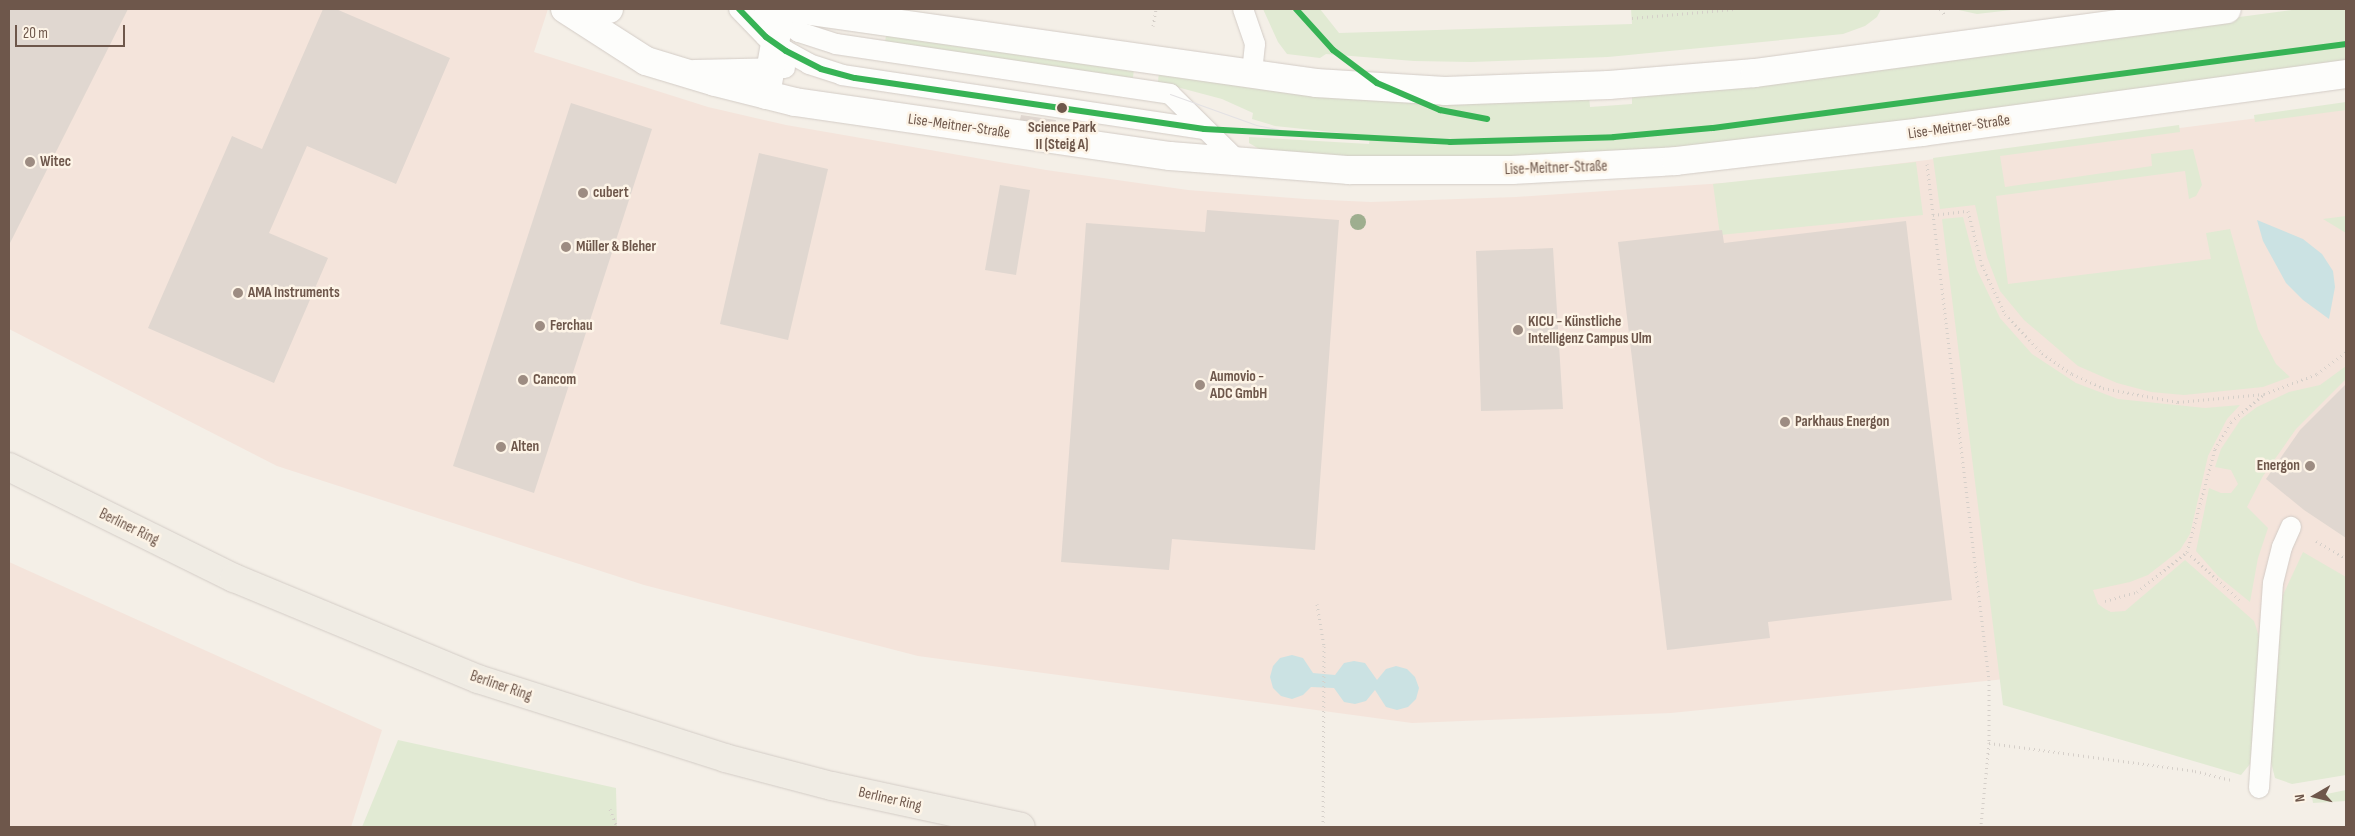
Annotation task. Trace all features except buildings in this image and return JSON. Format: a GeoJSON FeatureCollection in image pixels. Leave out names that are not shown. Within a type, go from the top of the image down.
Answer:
{"type":"FeatureCollection","features":[{"type":"Feature","properties":{"kind":"main road","name":"Berliner Ring"},"geometry":{"type":"LineString","coordinates":[[9,467],[234,578],[478,679],[725,758],[832,786],[1021,827]]}},
{"type":"Feature","properties":{"kind":"street","name":"Lise-Meitner-Straße"},"geometry":{"type":"LineString","coordinates":[[565,9],[634,54],[674,71],[766,95],[1108,148],[1240,163],[1397,171],[1512,170],[1650,164],[1904,134],[2346,74]]}},
{"type":"Feature","properties":{"kind":"street"},"geometry":{"type":"LineString","coordinates":[[601,9],[609,9]]}},
{"type":"Feature","properties":{"kind":"street"},"geometry":{"type":"LineString","coordinates":[[766,95],[778,26],[1353,87],[1445,91],[1651,82],[1755,73],[2227,9]]}},
{"type":"Feature","properties":{"kind":"lane"},"geometry":{"type":"LineString","coordinates":[[739,9],[778,26],[822,41],[1170,94],[1204,130],[1240,163]]}},
{"type":"Feature","properties":{"kind":"lane"},"geometry":{"type":"LineString","coordinates":[[1243,9],[1255,44],[1252,75]]}},
{"type":"Feature","properties":{"kind":"lane"},"geometry":{"type":"LineString","coordinates":[[674,71],[778,26]]}},
{"type":"Feature","properties":{"kind":"lane"},"geometry":{"type":"LineString","coordinates":[[778,26],[809,64],[855,78],[1204,130]]}},
{"type":"Feature","properties":{"kind":"lane"},"geometry":{"type":"LineString","coordinates":[[2259,788],[2270,625],[2277,564],[2291,527]]}},
{"type":"Feature","properties":{"kind":"path"},"geometry":{"type":"LineString","coordinates":[[1153,31],[1156,9]]}},
{"type":"Feature","properties":{"kind":"path"},"geometry":{"type":"LineString","coordinates":[[1632,18],[1736,9]]}},
{"type":"Feature","properties":{"kind":"path"},"geometry":{"type":"LineString","coordinates":[[1926,161],[1986,651],[1989,743],[1981,825]]}},
{"type":"Feature","properties":{"kind":"path"},"geometry":{"type":"LineString","coordinates":[[1933,216],[1968,210],[1982,264],[2005,314],[2031,344],[2080,379],[2122,394],[2170,401],[2213,401],[2264,394],[2317,374],[2346,352]]}},
{"type":"Feature","properties":{"kind":"path"},"geometry":{"type":"LineString","coordinates":[[2105,601],[2138,592],[2187,552],[2215,449],[2231,422],[2264,394]]}},
{"type":"Feature","properties":{"kind":"path"},"geometry":{"type":"LineString","coordinates":[[2187,552],[2209,575],[2270,625]]}},
{"type":"Feature","properties":{"kind":"path"},"geometry":{"type":"LineString","coordinates":[[1317,604],[1324,646],[1323,827]]}},
{"type":"Feature","properties":{"kind":"path"},"geometry":{"type":"LineString","coordinates":[[1989,743],[2195,771],[2259,788]]}},
{"type":"Feature","properties":{"kind":"path"},"geometry":{"type":"LineString","coordinates":[[610,809],[617,827]]}},
{"type":"Feature","properties":{"kind":"shaded area"},"geometry":{"type":"Polygon","coordinates":[[[9,9],[548,9],[534,52],[708,107],[786,125],[1046,170],[1188,190],[1371,202],[1516,197],[1769,180],[2346,107],[2346,719],[2015,678],[1671,713],[1412,723],[918,656],[644,585],[277,466],[9,329],[9,9]]]}},
{"type":"Feature","properties":{"kind":"shaded area"},"geometry":{"type":"Polygon","coordinates":[[[9,562],[382,730],[351,827],[9,827],[9,562]]]}},
{"type":"Feature","properties":{"kind":"green space"},"geometry":{"type":"Polygon","coordinates":[[[1263,9],[1320,9],[1339,33],[1632,24],[1631,9],[1881,9],[1877,17],[1865,26],[1843,34],[1608,57],[1471,62],[1414,61],[1326,54],[1320,58],[1287,54],[1278,42],[1263,9]]]}},
{"type":"Feature","properties":{"kind":"green space"},"geometry":{"type":"Polygon","coordinates":[[[1954,9],[2020,9],[1977,14],[1954,9]]]}},
{"type":"Feature","properties":{"kind":"green space"},"geometry":{"type":"Polygon","coordinates":[[[2299,9],[2346,9],[2346,65],[1763,144],[1397,164],[1261,150],[1249,143],[1249,137],[1369,144],[1370,136],[1275,126],[1252,119],[1253,113],[1222,99],[1158,82],[1159,71],[1589,95],[1590,107],[1632,104],[1632,92],[1799,76],[2299,9]]]}},
{"type":"Feature","properties":{"kind":"green space"},"geometry":{"type":"Polygon","coordinates":[[[887,30],[1134,67],[1133,78],[885,42],[887,30]]]}},
{"type":"Feature","properties":{"kind":"green space"},"geometry":{"type":"Polygon","coordinates":[[[2346,102],[2346,110],[2255,122],[2254,115],[2346,102]]]}},
{"type":"Feature","properties":{"kind":"green space"},"geometry":{"type":"Polygon","coordinates":[[[2179,125],[2180,132],[2000,156],[2005,187],[2152,166],[2151,154],[2193,149],[2202,185],[2196,196],[2189,199],[2185,171],[1996,196],[2008,284],[2211,259],[2206,233],[2230,229],[2258,329],[2276,364],[2290,377],[2263,387],[2184,395],[2151,392],[2117,383],[2078,366],[2024,320],[2000,291],[1987,257],[1975,205],[1940,209],[1933,158],[2179,125]]]}},
{"type":"Feature","properties":{"kind":"green space"},"geometry":{"type":"Polygon","coordinates":[[[1916,162],[1923,215],[1720,235],[1713,184],[1916,162]]]}},
{"type":"Feature","properties":{"kind":"green space"},"geometry":{"type":"Polygon","coordinates":[[[2346,216],[2346,233],[2323,219],[2346,216]]]}},
{"type":"Feature","properties":{"kind":"green space"},"geometry":{"type":"Polygon","coordinates":[[[1963,217],[1977,270],[2000,318],[2032,354],[2076,383],[2118,399],[2205,408],[2240,405],[2227,419],[2208,456],[2190,534],[2180,550],[2148,575],[2130,582],[2093,590],[2098,604],[2105,609],[2111,612],[2125,611],[2185,560],[2254,621],[2261,643],[2250,764],[2241,775],[2003,705],[1942,219],[1963,217]]]}},
{"type":"Feature","properties":{"kind":"green space"},"geometry":{"type":"Polygon","coordinates":[[[2346,366],[2346,379],[2296,429],[2263,476],[2247,507],[2268,528],[2258,558],[2250,602],[2218,576],[2196,551],[2209,488],[2221,493],[2231,493],[2238,484],[2231,470],[2215,467],[2221,449],[2241,419],[2257,407],[2289,392],[2320,385],[2346,366]]]}},
{"type":"Feature","properties":{"kind":"green space"},"geometry":{"type":"Polygon","coordinates":[[[2303,552],[2346,577],[2346,775],[2292,784],[2275,778],[2270,758],[2283,595],[2303,552]]]}},
{"type":"Feature","properties":{"kind":"green space"},"geometry":{"type":"Polygon","coordinates":[[[398,740],[616,788],[617,827],[362,827],[398,740]]]}},
{"type":"Feature","properties":{"kind":"green space"},"geometry":{"type":"Polygon","coordinates":[[[2346,790],[2346,801],[2313,803],[2312,797],[2346,790]]]}},
{"type":"Feature","properties":{"kind":"water"},"geometry":{"type":"Polygon","coordinates":[[[2257,220],[2303,239],[2322,254],[2333,271],[2335,287],[2329,319],[2303,300],[2286,283],[2263,241],[2257,220]]]}},
{"type":"Feature","properties":{"kind":"water"},"geometry":{"type":"Polygon","coordinates":[[[1292,655],[1303,658],[1313,673],[1335,675],[1344,663],[1354,661],[1365,663],[1377,680],[1386,669],[1396,666],[1407,669],[1415,677],[1419,688],[1416,699],[1408,707],[1397,710],[1386,707],[1375,690],[1366,701],[1355,704],[1344,702],[1334,688],[1311,687],[1303,695],[1292,699],[1281,696],[1273,688],[1270,677],[1273,666],[1280,658],[1292,655]]]}},
{"type":"Feature","properties":{"kind":"tram line"},"geometry":{"type":"LineString","coordinates":[[1170,94],[1256,125],[1318,137]]}},
{"type":"Feature","properties":{"kind":"transit line"},"geometry":{"type":"LineString","coordinates":[[739,9],[766,37],[786,51],[821,69],[855,78],[1204,129],[1450,142],[1614,137],[1713,128],[2346,44]]}},
{"type":"Feature","properties":{"kind":"transit line"},"geometry":{"type":"LineString","coordinates":[[1296,9],[1333,50],[1377,83],[1440,110],[1487,119]]}},
{"type":"Feature","properties":{"kind":"place","name":"Science Park II (Steig A)"},"geometry":{"type":"Point","coordinates":[1062,108]}},
{"type":"Feature","properties":{"kind":"place","name":"Witec"},"geometry":{"type":"Point","coordinates":[30,162]}},
{"type":"Feature","properties":{"kind":"place","name":"cubert"},"geometry":{"type":"Point","coordinates":[583,193]}},
{"type":"Feature","properties":{"kind":"place","name":"Müller & Bleher"},"geometry":{"type":"Point","coordinates":[566,247]}},
{"type":"Feature","properties":{"kind":"place","name":"AMA Instruments"},"geometry":{"type":"Point","coordinates":[238,293]}},
{"type":"Feature","properties":{"kind":"place","name":"Ferchau"},"geometry":{"type":"Point","coordinates":[540,326]}},
{"type":"Feature","properties":{"kind":"place","name":"KICU - Künstliche Intelligenz Campus Ulm"},"geometry":{"type":"Point","coordinates":[1518,330]}},
{"type":"Feature","properties":{"kind":"place","name":"Cancom"},"geometry":{"type":"Point","coordinates":[523,380]}},
{"type":"Feature","properties":{"kind":"place","name":"Aumovio - ADC GmbH"},"geometry":{"type":"Point","coordinates":[1200,385]}},
{"type":"Feature","properties":{"kind":"place","name":"Parkhaus Energon"},"geometry":{"type":"Point","coordinates":[1785,422]}},
{"type":"Feature","properties":{"kind":"place","name":"Alten"},"geometry":{"type":"Point","coordinates":[501,447]}},
{"type":"Feature","properties":{"kind":"place","name":"Energon"},"geometry":{"type":"Point","coordinates":[2310,466]}}]}
